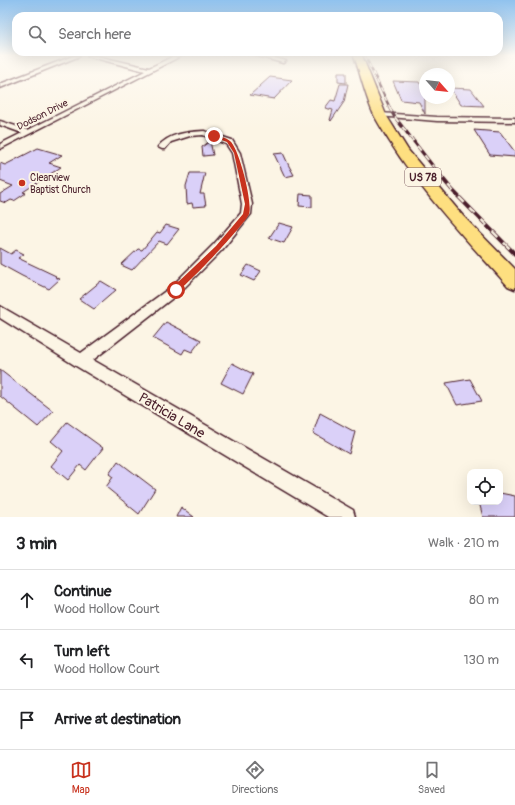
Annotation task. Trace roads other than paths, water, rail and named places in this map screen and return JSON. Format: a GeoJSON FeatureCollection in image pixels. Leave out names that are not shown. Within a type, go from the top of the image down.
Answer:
{"type":"FeatureCollection","features":[{"type":"Feature","properties":{"kind":"main road","name":"US 78"},"geometry":{"type":"LineString","coordinates":[[367,80],[380,115],[403,152],[457,220],[515,281]]}},
{"type":"Feature","properties":{"kind":"street"},"geometry":{"type":"LineString","coordinates":[[1,85],[14,80]]}},
{"type":"Feature","properties":{"kind":"street","name":"Dodson Drive"},"geometry":{"type":"LineString","coordinates":[[0,147],[129,80]]}},
{"type":"Feature","properties":{"kind":"street"},"geometry":{"type":"LineString","coordinates":[[380,115],[437,119],[515,120]]}},
{"type":"Feature","properties":{"kind":"street"},"geometry":{"type":"LineString","coordinates":[[0,123],[28,132]]}},
{"type":"Feature","properties":{"kind":"street"},"geometry":{"type":"LineString","coordinates":[[80,361],[176,290],[218,247],[246,214],[247,204],[236,153],[229,142],[204,133],[190,134],[168,140],[162,147]]}},
{"type":"Feature","properties":{"kind":"street","name":"Patricia Lane"},"geometry":{"type":"LineString","coordinates":[[0,311],[80,361],[346,517]]}},
{"type":"Feature","properties":{"kind":"railway"},"geometry":{"type":"LineString","coordinates":[[377,80],[390,108]]}},
{"type":"Feature","properties":{"kind":"railway"},"geometry":{"type":"LineString","coordinates":[[389,107],[394,116],[439,174]]}},
{"type":"Feature","properties":{"kind":"railway"},"geometry":{"type":"LineString","coordinates":[[438,173],[453,191],[515,254]]}},
{"type":"Feature","properties":{"kind":"place","name":"Clearview Baptist Church"},"geometry":{"type":"Point","coordinates":[22,183]}}]}
